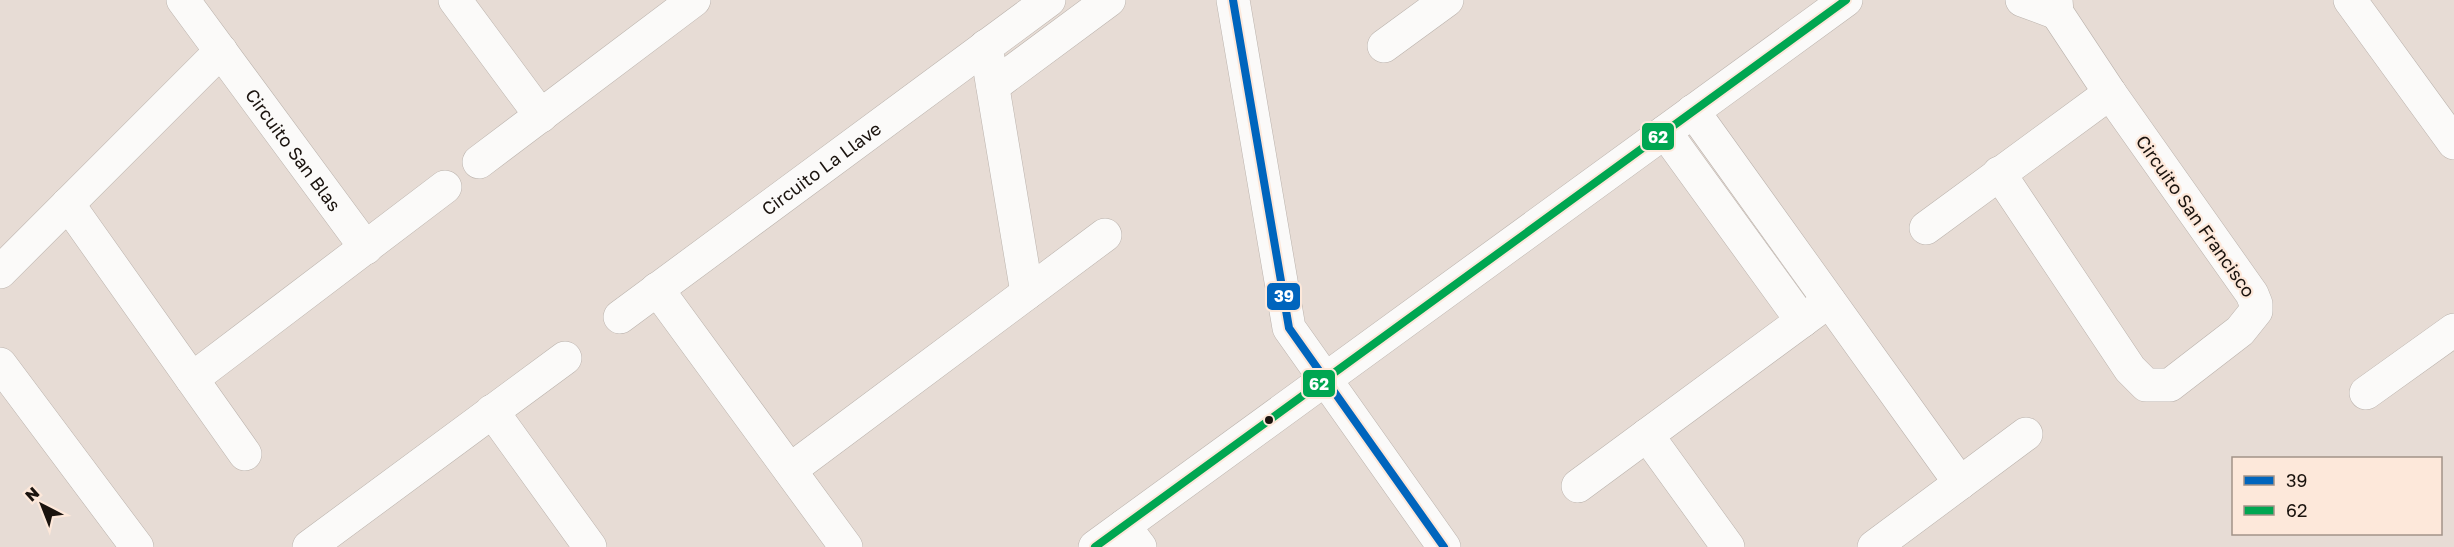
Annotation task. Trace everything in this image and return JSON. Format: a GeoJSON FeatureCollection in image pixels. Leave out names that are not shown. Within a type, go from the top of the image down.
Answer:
{"type":"FeatureCollection","features":[{"type":"Feature","properties":{"kind":"street","name":"Circuito San Blas"},"geometry":{"type":"LineString","coordinates":[[183,0],[366,248]]}},
{"type":"Feature","properties":{"kind":"street"},"geometry":{"type":"LineString","coordinates":[[455,0],[541,116]]}},
{"type":"Feature","properties":{"kind":"street"},"geometry":{"type":"LineString","coordinates":[[479,162],[694,0]]}},
{"type":"Feature","properties":{"kind":"street","name":"Circuito La Llave"},"geometry":{"type":"LineString","coordinates":[[620,317],[1049,0]]}},
{"type":"Feature","properties":{"kind":"street"},"geometry":{"type":"LineString","coordinates":[[993,86],[1109,0]]}},
{"type":"Feature","properties":{"kind":"street"},"geometry":{"type":"LineString","coordinates":[[1233,0],[1289,328],[1444,547]]}},
{"type":"Feature","properties":{"kind":"street"},"geometry":{"type":"LineString","coordinates":[[1384,46],[1446,0]]}},
{"type":"Feature","properties":{"kind":"street"},"geometry":{"type":"LineString","coordinates":[[1095,547],[1132,536],[1325,379],[1846,0]]}},
{"type":"Feature","properties":{"kind":"street","name":"Circuito San Francisco"},"geometry":{"type":"LineString","coordinates":[[1999,173],[2137,378],[2146,385],[2157,387],[2170,385],[2240,331],[2256,311],[2252,294],[2110,93],[2056,6],[2022,0]]}},
{"type":"Feature","properties":{"kind":"street"},"geometry":{"type":"LineString","coordinates":[[2350,0],[2454,143]]}},
{"type":"Feature","properties":{"kind":"street"},"geometry":{"type":"LineString","coordinates":[[986,46],[1027,293]]}},
{"type":"Feature","properties":{"kind":"street"},"geometry":{"type":"LineString","coordinates":[[0,272],[221,51]]}},
{"type":"Feature","properties":{"kind":"street"},"geometry":{"type":"LineString","coordinates":[[1926,228],[2110,93]]}},
{"type":"Feature","properties":{"kind":"street"},"geometry":{"type":"LineString","coordinates":[[1693,111],[1960,483]]}},
{"type":"Feature","properties":{"kind":"street"},"geometry":{"type":"LineString","coordinates":[[1665,132],[1802,321]]}},
{"type":"Feature","properties":{"kind":"street"},"geometry":{"type":"LineString","coordinates":[[192,379],[445,187]]}},
{"type":"Feature","properties":{"kind":"street"},"geometry":{"type":"LineString","coordinates":[[68,204],[244,454]]}},
{"type":"Feature","properties":{"kind":"street"},"geometry":{"type":"LineString","coordinates":[[790,470],[1105,235]]}},
{"type":"Feature","properties":{"kind":"street"},"geometry":{"type":"LineString","coordinates":[[657,289],[846,547]]}},
{"type":"Feature","properties":{"kind":"street"},"geometry":{"type":"LineString","coordinates":[[1578,486],[1829,301]]}},
{"type":"Feature","properties":{"kind":"street"},"geometry":{"type":"LineString","coordinates":[[2366,393],[2454,330]]}},
{"type":"Feature","properties":{"kind":"street"},"geometry":{"type":"LineString","coordinates":[[314,546],[565,358]]}},
{"type":"Feature","properties":{"kind":"street"},"geometry":{"type":"LineString","coordinates":[[0,364],[137,547]]}},
{"type":"Feature","properties":{"kind":"street"},"geometry":{"type":"LineString","coordinates":[[492,411],[590,547]]}},
{"type":"Feature","properties":{"kind":"street"},"geometry":{"type":"LineString","coordinates":[[1874,547],[2026,434]]}},
{"type":"Feature","properties":{"kind":"street"},"geometry":{"type":"LineString","coordinates":[[1647,435],[1728,547]]}},
{"type":"Feature","properties":{"kind":"transit line","name":"39"},"geometry":{"type":"LineString","coordinates":[[1233,0],[1289,328],[1444,547]]}},
{"type":"Feature","properties":{"kind":"transit line","name":"62"},"geometry":{"type":"LineString","coordinates":[[1095,547],[1846,0]]}}]}
